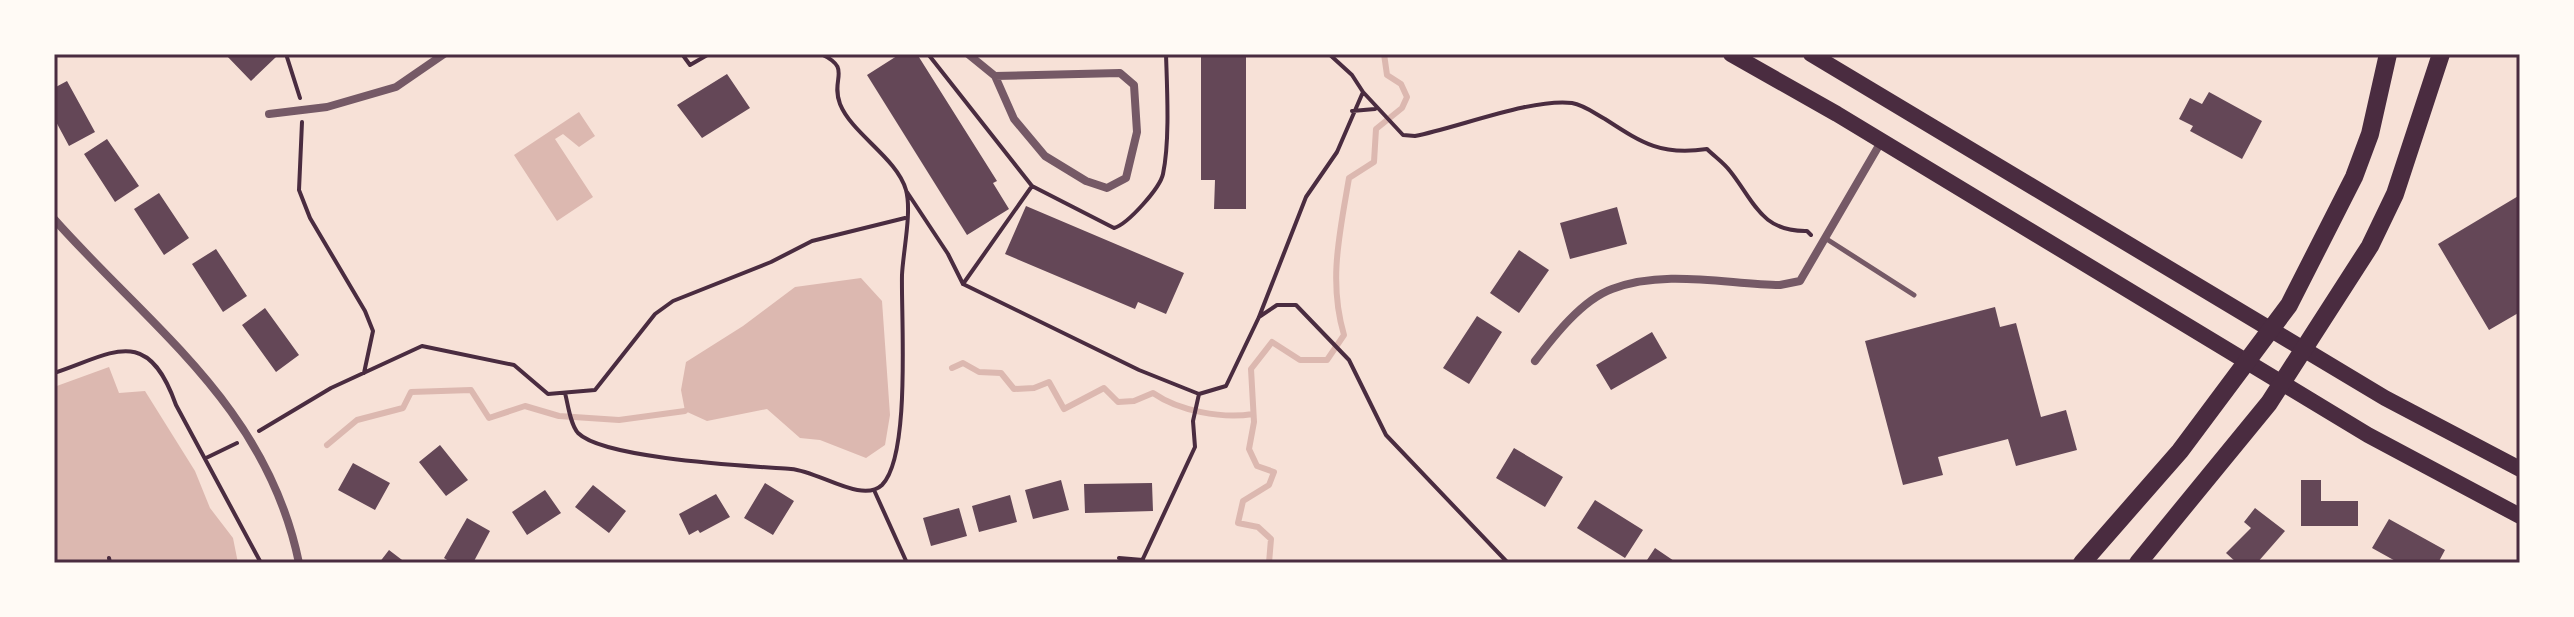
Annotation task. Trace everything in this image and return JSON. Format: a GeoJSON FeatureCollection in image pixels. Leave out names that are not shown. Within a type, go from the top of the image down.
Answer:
{"type":"FeatureCollection","features":[{"type":"Feature","properties":{"kind":"main road"},"geometry":{"type":"LineString","coordinates":[[1731,54],[2434,473],[2520,516]]}},
{"type":"Feature","properties":{"kind":"main road"},"geometry":{"type":"LineString","coordinates":[[1811,54],[2385,398],[2520,469]]}},
{"type":"Feature","properties":{"kind":"main road"},"geometry":{"type":"LineString","coordinates":[[2082,563],[2180,451],[2246,360],[2272,331],[2333,224],[2354,177],[2370,134],[2388,54]]}},
{"type":"Feature","properties":{"kind":"main road"},"geometry":{"type":"LineString","coordinates":[[2138,563],[2203,486],[2282,382],[2370,246],[2395,194],[2441,54]]}},
{"type":"Feature","properties":{"kind":"street"},"geometry":{"type":"LineString","coordinates":[[269,114],[303,110],[396,87],[444,54]]}},
{"type":"Feature","properties":{"kind":"street"},"geometry":{"type":"LineString","coordinates":[[968,54],[995,76],[1014,119],[1045,156],[1086,181],[1107,188],[1126,178],[1137,132],[1134,85],[1120,73],[995,76]]}},
{"type":"Feature","properties":{"kind":"street"},"geometry":{"type":"LineString","coordinates":[[1535,361],[1554,337],[1610,289],[1646,280],[1780,285],[1800,281],[1881,142]]}},
{"type":"Feature","properties":{"kind":"street"},"geometry":{"type":"LineString","coordinates":[[54,219],[100,271],[183,349],[225,400],[249,437],[281,506],[299,563]]}},
{"type":"Feature","properties":{"kind":"lane"},"geometry":{"type":"LineString","coordinates":[[1823,241],[1914,295]]}},
{"type":"Feature","properties":{"kind":"path"},"geometry":{"type":"LineString","coordinates":[[286,54],[303,110],[299,190],[310,218],[365,311],[373,331],[364,373]]}},
{"type":"Feature","properties":{"kind":"path"},"geometry":{"type":"LineString","coordinates":[[682,54],[690,65],[709,54]]}},
{"type":"Feature","properties":{"kind":"path"},"geometry":{"type":"LineString","coordinates":[[821,54],[836,61],[840,67],[836,91],[845,114],[906,190],[948,254],[963,284],[1139,370],[1199,394],[1226,386],[1259,317],[1306,197],[1337,152],[1352,111],[1363,92]]}},
{"type":"Feature","properties":{"kind":"path"},"geometry":{"type":"LineString","coordinates":[[928,54],[1032,186],[963,284]]}},
{"type":"Feature","properties":{"kind":"path"},"geometry":{"type":"LineString","coordinates":[[1329,54],[1352,75],[1375,109],[1403,135],[1415,136],[1530,108],[1570,103],[1583,106],[1644,145],[1678,154],[1707,149],[1730,170],[1751,205],[1787,231],[1807,231],[1823,241]]}},
{"type":"Feature","properties":{"kind":"path"},"geometry":{"type":"LineString","coordinates":[[1352,111],[1375,109]]}},
{"type":"Feature","properties":{"kind":"path"},"geometry":{"type":"LineString","coordinates":[[565,393],[575,431],[592,443],[744,466],[809,470],[856,492],[874,490],[888,477],[899,431],[906,190]]}},
{"type":"Feature","properties":{"kind":"path"},"geometry":{"type":"LineString","coordinates":[[206,458],[364,373],[422,346],[514,365],[548,394],[595,390],[655,314],[673,301],[771,262],[812,241],[905,218]]}},
{"type":"Feature","properties":{"kind":"path"},"geometry":{"type":"LineString","coordinates":[[1259,317],[1277,305],[1296,305],[1349,360],[1386,435],[1495,554],[1508,563]]}},
{"type":"Feature","properties":{"kind":"path"},"geometry":{"type":"LineString","coordinates":[[54,373],[106,351],[121,349],[137,353],[169,385],[261,563]]}},
{"type":"Feature","properties":{"kind":"path"},"geometry":{"type":"LineString","coordinates":[[1119,558],[1142,562],[1195,447],[1193,421],[1199,394]]}},
{"type":"Feature","properties":{"kind":"path"},"geometry":{"type":"LineString","coordinates":[[874,490],[907,563]]}},
{"type":"Feature","properties":{"kind":"shaded area"},"geometry":{"type":"Polygon","coordinates":[[[579,112],[595,136],[579,147],[563,134],[555,139],[593,197],[557,221],[514,155],[579,112]]]}},
{"type":"Feature","properties":{"kind":"shaded area"},"geometry":{"type":"Polygon","coordinates":[[[861,278],[882,301],[890,415],[885,445],[866,458],[820,440],[800,438],[767,409],[707,421],[685,411],[681,390],[686,362],[743,326],[795,287],[861,278]]]}},
{"type":"Feature","properties":{"kind":"shaded area"},"geometry":{"type":"Polygon","coordinates":[[[109,367],[119,393],[145,391],[195,471],[210,508],[233,538],[238,563],[54,563],[54,387],[109,367]]]}},
{"type":"Feature","properties":{"kind":"building"},"geometry":{"type":"Polygon","coordinates":[[[225,54],[273,54],[276,57],[251,81],[225,54]]]}},
{"type":"Feature","properties":{"kind":"building"},"geometry":{"type":"Polygon","coordinates":[[[900,54],[917,54],[997,181],[993,183],[1009,209],[967,235],[867,75],[900,54]]]}},
{"type":"Feature","properties":{"kind":"building"},"geometry":{"type":"Polygon","coordinates":[[[1201,54],[1246,54],[1246,209],[1214,209],[1215,180],[1201,180],[1201,54]]]}},
{"type":"Feature","properties":{"kind":"building"},"geometry":{"type":"Polygon","coordinates":[[[727,74],[750,108],[702,138],[677,105],[727,74]]]}},
{"type":"Feature","properties":{"kind":"building"},"geometry":{"type":"Polygon","coordinates":[[[67,81],[95,132],[69,146],[54,118],[54,88],[67,81]]]}},
{"type":"Feature","properties":{"kind":"building"},"geometry":{"type":"Polygon","coordinates":[[[2209,92],[2262,121],[2242,159],[2190,131],[2193,126],[2179,119],[2190,98],[2202,104],[2209,92]]]}},
{"type":"Feature","properties":{"kind":"building"},"geometry":{"type":"Polygon","coordinates":[[[107,139],[139,186],[115,202],[84,154],[107,139]]]}},
{"type":"Feature","properties":{"kind":"building"},"geometry":{"type":"Polygon","coordinates":[[[159,193],[189,238],[164,255],[134,209],[159,193]]]}},
{"type":"Feature","properties":{"kind":"building"},"geometry":{"type":"Polygon","coordinates":[[[2520,195],[2520,312],[2489,330],[2438,244],[2520,195]]]}},
{"type":"Feature","properties":{"kind":"building"},"geometry":{"type":"Polygon","coordinates":[[[1026,206],[1184,273],[1166,314],[1138,302],[1135,309],[1005,254],[1026,206]]]}},
{"type":"Feature","properties":{"kind":"building"},"geometry":{"type":"Polygon","coordinates":[[[1617,207],[1627,244],[1570,259],[1560,223],[1617,207]]]}},
{"type":"Feature","properties":{"kind":"building"},"geometry":{"type":"Polygon","coordinates":[[[216,249],[247,296],[223,312],[192,264],[216,249]]]}},
{"type":"Feature","properties":{"kind":"building"},"geometry":{"type":"Polygon","coordinates":[[[1519,250],[1549,270],[1519,313],[1490,293],[1519,250]]]}},
{"type":"Feature","properties":{"kind":"building"},"geometry":{"type":"Polygon","coordinates":[[[1995,307],[2000,327],[2016,323],[2041,417],[2066,410],[2077,450],[2016,466],[2008,439],[1938,457],[1943,475],[1903,485],[1865,341],[1995,307]]]}},
{"type":"Feature","properties":{"kind":"building"},"geometry":{"type":"Polygon","coordinates":[[[265,308],[299,355],[276,372],[242,325],[265,308]]]}},
{"type":"Feature","properties":{"kind":"building"},"geometry":{"type":"Polygon","coordinates":[[[1477,316],[1502,332],[1469,384],[1443,368],[1477,316]]]}},
{"type":"Feature","properties":{"kind":"building"},"geometry":{"type":"Polygon","coordinates":[[[1652,332],[1667,358],[1611,390],[1596,365],[1652,332]]]}},
{"type":"Feature","properties":{"kind":"building"},"geometry":{"type":"Polygon","coordinates":[[[440,445],[468,480],[446,496],[419,462],[440,445]]]}},
{"type":"Feature","properties":{"kind":"building"},"geometry":{"type":"Polygon","coordinates":[[[1514,448],[1563,477],[1545,507],[1496,478],[1514,448]]]}},
{"type":"Feature","properties":{"kind":"building"},"geometry":{"type":"Polygon","coordinates":[[[353,463],[390,483],[375,510],[338,490],[353,463]]]}},
{"type":"Feature","properties":{"kind":"building"},"geometry":{"type":"Polygon","coordinates":[[[1061,480],[1069,510],[1033,519],[1025,490],[1061,480]]]}},
{"type":"Feature","properties":{"kind":"building"},"geometry":{"type":"Polygon","coordinates":[[[2301,480],[2321,480],[2321,501],[2358,501],[2358,526],[2301,526],[2301,480]]]}},
{"type":"Feature","properties":{"kind":"building"},"geometry":{"type":"Polygon","coordinates":[[[765,483],[794,501],[773,535],[744,518],[765,483]]]}},
{"type":"Feature","properties":{"kind":"building"},"geometry":{"type":"Polygon","coordinates":[[[1152,483],[1153,511],[1085,513],[1084,484],[1152,483]]]}},
{"type":"Feature","properties":{"kind":"building"},"geometry":{"type":"Polygon","coordinates":[[[593,485],[626,511],[609,533],[575,507],[593,485]]]}},
{"type":"Feature","properties":{"kind":"building"},"geometry":{"type":"Polygon","coordinates":[[[545,490],[561,513],[527,535],[512,512],[545,490]]]}},
{"type":"Feature","properties":{"kind":"building"},"geometry":{"type":"Polygon","coordinates":[[[716,494],[730,517],[700,533],[698,530],[689,535],[679,514],[716,494]]]}},
{"type":"Feature","properties":{"kind":"building"},"geometry":{"type":"Polygon","coordinates":[[[1010,495],[1017,522],[979,532],[972,506],[1010,495]]]}},
{"type":"Feature","properties":{"kind":"building"},"geometry":{"type":"Polygon","coordinates":[[[1595,500],[1643,530],[1625,558],[1577,528],[1595,500]]]}},
{"type":"Feature","properties":{"kind":"building"},"geometry":{"type":"Polygon","coordinates":[[[959,508],[967,536],[931,546],[923,518],[959,508]]]}},
{"type":"Feature","properties":{"kind":"building"},"geometry":{"type":"Polygon","coordinates":[[[2255,508],[2285,531],[2257,563],[2237,563],[2226,553],[2251,528],[2244,522],[2255,508]]]}},
{"type":"Feature","properties":{"kind":"building"},"geometry":{"type":"Polygon","coordinates":[[[467,518],[490,531],[473,563],[452,563],[444,558],[467,518]]]}},
{"type":"Feature","properties":{"kind":"building"},"geometry":{"type":"Polygon","coordinates":[[[2389,519],[2445,550],[2438,563],[2399,563],[2372,548],[2389,519]]]}},
{"type":"Feature","properties":{"kind":"building"},"geometry":{"type":"Polygon","coordinates":[[[1655,548],[1677,563],[1645,563],[1655,548]]]}},
{"type":"Feature","properties":{"kind":"building"},"geometry":{"type":"Polygon","coordinates":[[[389,550],[406,563],[379,563],[389,550]]]}},
{"type":"Feature","properties":{"kind":"waterway"},"geometry":{"type":"LineString","coordinates":[[1269,563],[1271,539],[1258,527],[1238,523],[1243,501],[1269,485],[1274,472],[1257,466],[1249,449],[1254,422],[1251,369],[1272,342],[1300,360],[1327,360],[1344,335],[1336,276],[1349,178],[1374,162],[1376,129],[1402,108],[1407,97],[1401,84],[1387,75],[1384,54]]}},
{"type":"Feature","properties":{"kind":"waterway"},"geometry":{"type":"LineString","coordinates":[[952,368],[963,363],[979,372],[1001,373],[1014,389],[1034,388],[1049,382],[1064,409],[1104,388],[1118,402],[1134,401],[1153,393],[1175,405],[1201,412],[1253,414]]}},
{"type":"Feature","properties":{"kind":"waterway"},"geometry":{"type":"LineString","coordinates":[[327,445],[357,420],[403,408],[411,392],[471,390],[489,418],[525,406],[559,416],[619,420],[685,411]]}}]}
